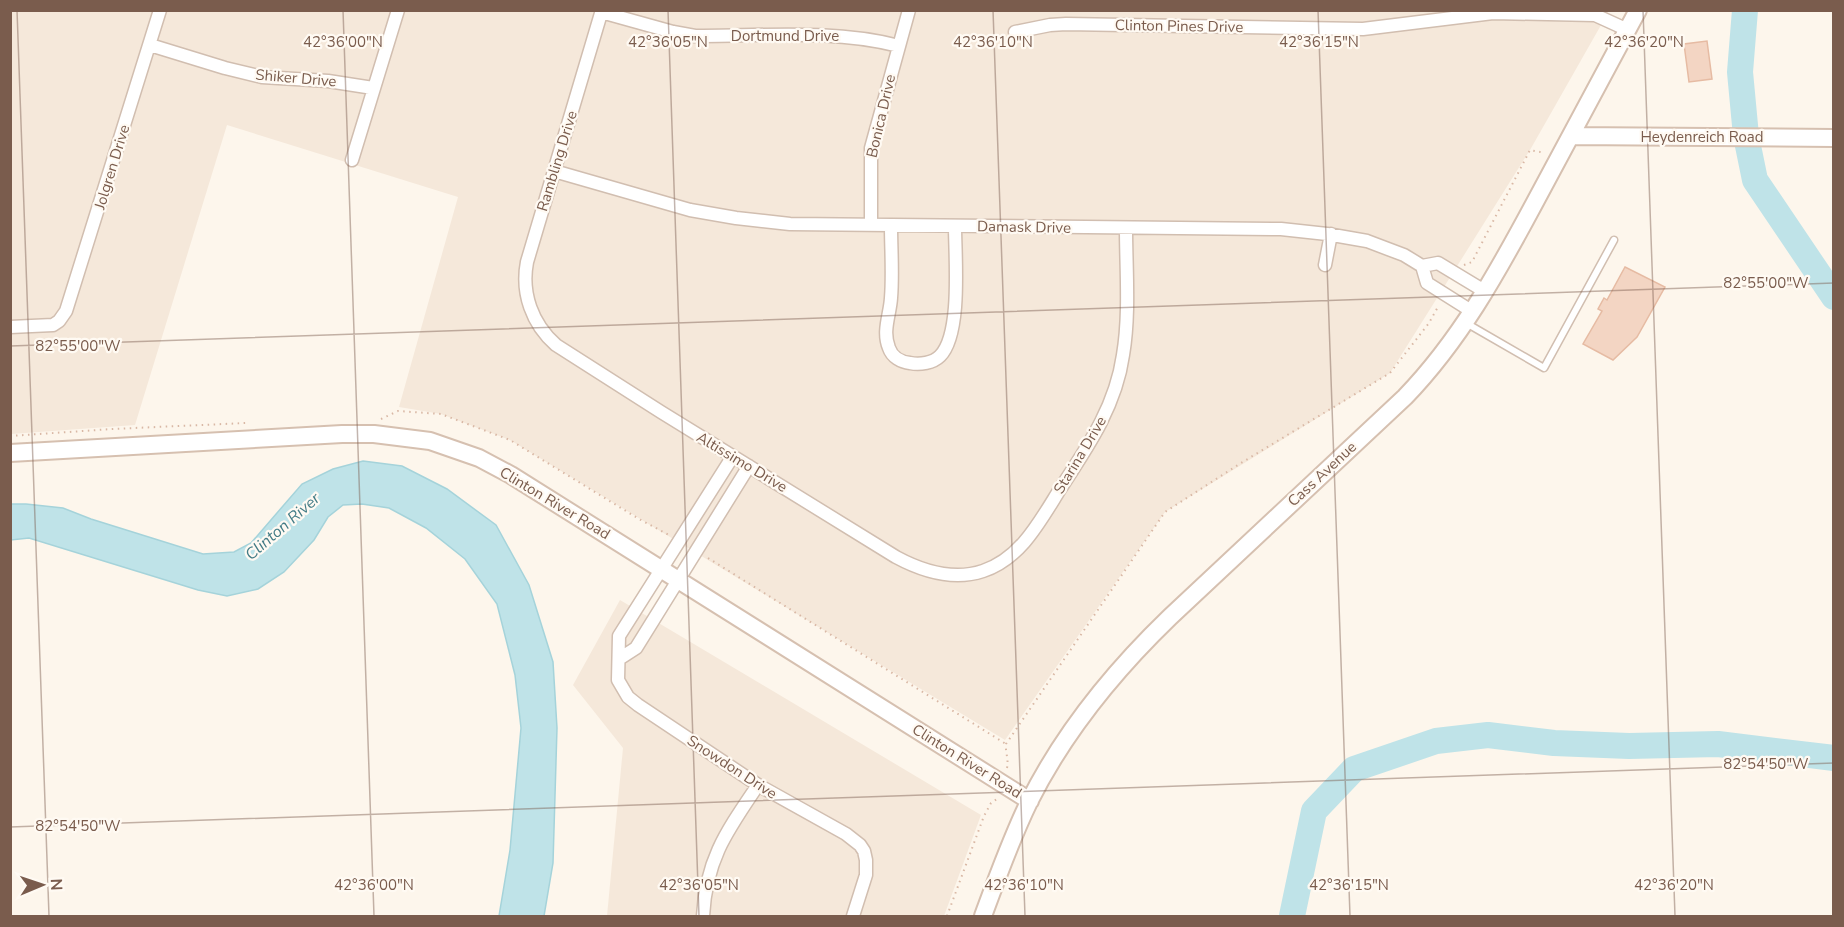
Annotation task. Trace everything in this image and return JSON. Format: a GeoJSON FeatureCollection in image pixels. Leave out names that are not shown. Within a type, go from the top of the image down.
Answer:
{"type":"FeatureCollection","features":[{"type":"Feature","properties":{"kind":"street","name":"Jolgren Drive"},"geometry":{"type":"LineString","coordinates":[[10,327],[44,326],[59,321],[69,303],[160,10]]}},
{"type":"Feature","properties":{"kind":"street"},"geometry":{"type":"LineString","coordinates":[[352,160],[398,10]]}},
{"type":"Feature","properties":{"kind":"street","name":"Bonica Drive"},"geometry":{"type":"LineString","coordinates":[[871,225],[871,148],[909,10]]}},
{"type":"Feature","properties":{"kind":"street","name":"Cass Avenue"},"geometry":{"type":"LineString","coordinates":[[983,916],[1013,837],[1030,801],[1074,726],[1103,689],[1139,646],[1405,397],[1439,360],[1486,292],[1638,10]]}},
{"type":"Feature","properties":{"kind":"street","name":"Dortmund Drive"},"geometry":{"type":"LineString","coordinates":[[602,11],[687,35],[844,36],[872,39],[899,46]]}},
{"type":"Feature","properties":{"kind":"street","name":"Rambling Drive"},"geometry":{"type":"LineString","coordinates":[[531,312],[526,293],[525,270],[602,11]]}},
{"type":"Feature","properties":{"kind":"street","name":"Clinton Pines Drive"},"geometry":{"type":"LineString","coordinates":[[1015,32],[1066,24],[1376,29],[1493,13],[1595,15],[1628,30]]}},
{"type":"Feature","properties":{"kind":"street","name":"Shiker Drive"},"geometry":{"type":"LineString","coordinates":[[150,45],[262,77],[328,81],[373,88]]}},
{"type":"Feature","properties":{"kind":"street","name":"Heydenreich Road"},"geometry":{"type":"LineString","coordinates":[[1571,136],[1833,138]]}},
{"type":"Feature","properties":{"kind":"street","name":"Damask Drive"},"geometry":{"type":"LineString","coordinates":[[554,171],[643,198],[719,215],[790,224],[1281,230],[1331,234],[1389,248],[1422,266],[1438,263],[1486,292]]}},
{"type":"Feature","properties":{"kind":"street"},"geometry":{"type":"LineString","coordinates":[[891,225],[891,299],[886,337],[889,350],[893,355],[906,362],[918,364],[932,361],[942,355],[948,344],[953,325],[956,226]]}},
{"type":"Feature","properties":{"kind":"street","name":"Starina Drive"},"geometry":{"type":"LineString","coordinates":[[973,574],[999,564],[1027,540],[1094,437],[1105,416],[1116,386],[1124,348],[1126,228]]}},
{"type":"Feature","properties":{"kind":"street"},"geometry":{"type":"LineString","coordinates":[[1325,265],[1331,234]]}},
{"type":"Feature","properties":{"kind":"street"},"geometry":{"type":"LineString","coordinates":[[1422,266],[1427,283],[1446,295],[1469,318]]}},
{"type":"Feature","properties":{"kind":"street","name":"Altissimo Drive"},"geometry":{"type":"LineString","coordinates":[[531,312],[540,329],[556,345],[660,412],[907,563],[942,574],[973,574]]}},
{"type":"Feature","properties":{"kind":"street","name":"Clinton River Road"},"geometry":{"type":"LineString","coordinates":[[10,453],[374,434],[429,441],[479,458],[510,475],[1030,801]]}},
{"type":"Feature","properties":{"kind":"street","name":"Snowdon Drive"},"geometry":{"type":"LineString","coordinates":[[733,456],[619,636],[618,680],[628,697],[758,785],[846,834],[860,845],[866,860],[866,875],[853,916]]}},
{"type":"Feature","properties":{"kind":"street"},"geometry":{"type":"LineString","coordinates":[[619,659],[636,648],[749,466]]}},
{"type":"Feature","properties":{"kind":"street"},"geometry":{"type":"LineString","coordinates":[[703,916],[704,892],[709,870],[722,840],[758,785]]}},
{"type":"Feature","properties":{"kind":"lane"},"geometry":{"type":"LineString","coordinates":[[1469,318],[1544,368],[1614,240]]}},
{"type":"Feature","properties":{"kind":"path"},"geometry":{"type":"LineString","coordinates":[[1457,274],[1462,265],[1472,262],[1530,150],[1560,157]]}},
{"type":"Feature","properties":{"kind":"path"},"geometry":{"type":"LineString","coordinates":[[1008,762],[1006,744],[1165,512],[1390,373],[1429,323],[1446,295]]}},
{"type":"Feature","properties":{"kind":"path"},"geometry":{"type":"LineString","coordinates":[[441,414],[510,440],[639,519],[680,540]]}},
{"type":"Feature","properties":{"kind":"path"},"geometry":{"type":"LineString","coordinates":[[696,551],[1006,744]]}},
{"type":"Feature","properties":{"kind":"path"},"geometry":{"type":"LineString","coordinates":[[947,916],[984,816],[991,803],[996,800]]}},
{"type":"Feature","properties":{"kind":"shaded area"},"geometry":{"type":"Polygon","coordinates":[[[11,11],[1609,11],[1530,150],[1390,373],[1165,512],[1005,740],[510,440],[441,414],[399,407],[458,197],[227,125],[135,425],[11,434],[11,11]]]}},
{"type":"Feature","properties":{"kind":"shaded area"},"geometry":{"type":"Polygon","coordinates":[[[620,600],[981,815],[944,916],[607,916],[623,748],[573,685],[620,600]]]}},
{"type":"Feature","properties":{"kind":"water","name":"Clinton River"},"geometry":{"type":"Polygon","coordinates":[[[363,461],[402,466],[447,489],[496,525],[529,585],[553,662],[557,728],[553,863],[544,916],[499,916],[510,850],[521,728],[515,675],[497,604],[465,559],[426,528],[389,508],[362,504],[343,505],[328,517],[314,540],[284,572],[258,589],[227,596],[198,590],[29,538],[11,540],[11,504],[26,504],[63,508],[203,554],[234,552],[251,543],[302,484],[333,469],[363,461]]]}},
{"type":"Feature","properties":{"kind":"building"},"geometry":{"type":"Polygon","coordinates":[[[1707,41],[1712,79],[1689,82],[1684,44],[1707,41]]]}},
{"type":"Feature","properties":{"kind":"building"},"geometry":{"type":"Polygon","coordinates":[[[1625,267],[1665,287],[1637,337],[1613,360],[1583,344],[1602,311],[1598,309],[1604,298],[1607,300],[1625,267]]]}},
{"type":"Feature","properties":{"kind":"waterway"},"geometry":{"type":"LineString","coordinates":[[1745,10],[1740,72],[1746,136],[1755,180],[1834,297]]}},
{"type":"Feature","properties":{"kind":"waterway"},"geometry":{"type":"LineString","coordinates":[[1292,916],[1314,811],[1354,769],[1436,741],[1488,735],[1554,743],[1629,746],[1718,744],[1834,758]]}}]}
